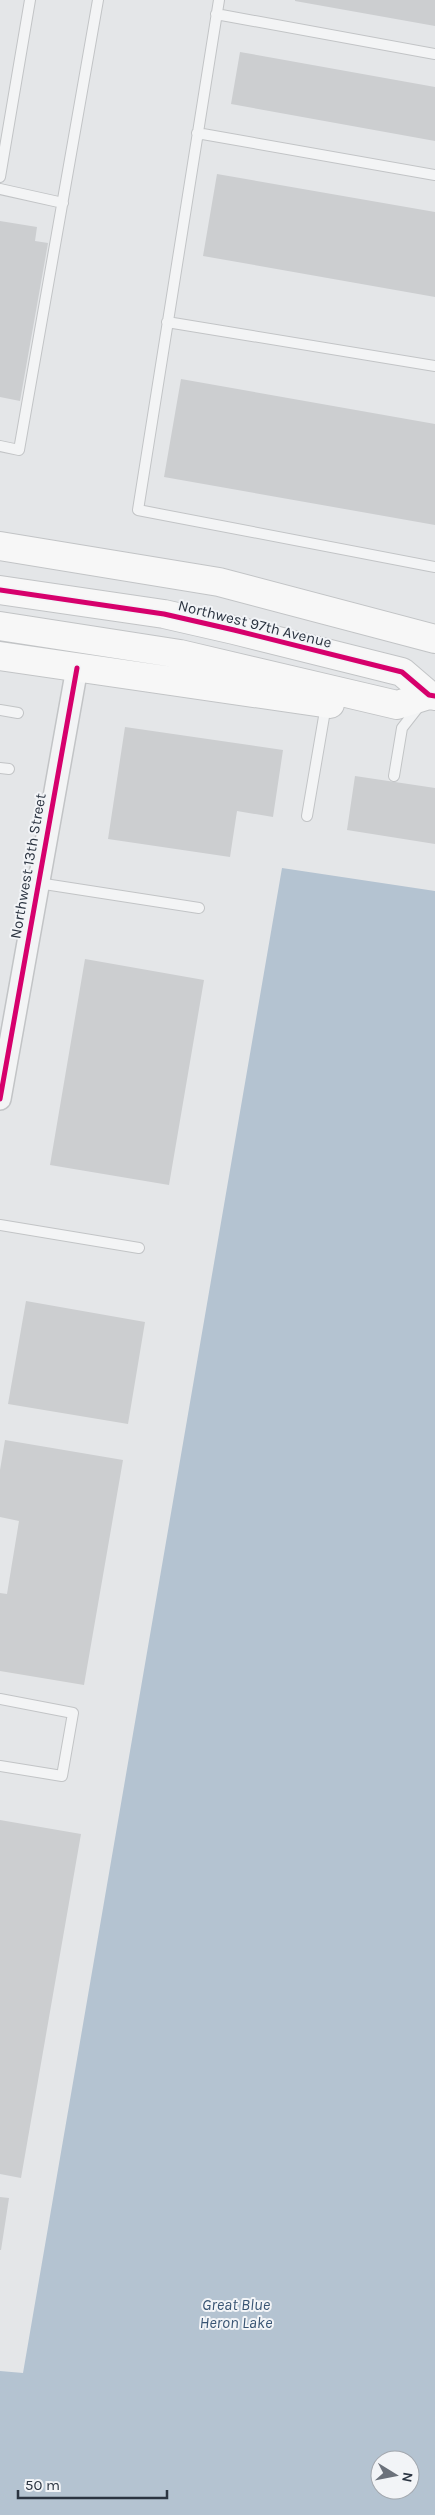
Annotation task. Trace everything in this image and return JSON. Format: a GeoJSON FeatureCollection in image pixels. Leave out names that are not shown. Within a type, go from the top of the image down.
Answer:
{"type":"FeatureCollection","features":[{"type":"Feature","properties":{"kind":"street"},"geometry":{"type":"LineString","coordinates":[[0,546],[219,582],[435,639]]}},
{"type":"Feature","properties":{"kind":"street","name":"Northwest 97th Avenue"},"geometry":{"type":"LineString","coordinates":[[0,590],[164,614],[234,630],[402,672],[432,696]]}},
{"type":"Feature","properties":{"kind":"street"},"geometry":{"type":"LineString","coordinates":[[0,626],[180,654],[397,705],[432,696]]}},
{"type":"Feature","properties":{"kind":"street"},"geometry":{"type":"LineString","coordinates":[[0,656],[326,705],[361,697]]}},
{"type":"Feature","properties":{"kind":"street","name":"Northwest 13th Street"},"geometry":{"type":"LineString","coordinates":[[0,1098],[77,668]]}},
{"type":"Feature","properties":{"kind":"lane"},"geometry":{"type":"LineString","coordinates":[[0,177],[30,0]]}},
{"type":"Feature","properties":{"kind":"lane"},"geometry":{"type":"LineString","coordinates":[[0,446],[19,450],[98,0]]}},
{"type":"Feature","properties":{"kind":"lane"},"geometry":{"type":"LineString","coordinates":[[218,0],[138,510],[435,567]]}},
{"type":"Feature","properties":{"kind":"lane"},"geometry":{"type":"LineString","coordinates":[[216,14],[435,54]]}},
{"type":"Feature","properties":{"kind":"lane"},"geometry":{"type":"LineString","coordinates":[[197,133],[435,175]]}},
{"type":"Feature","properties":{"kind":"lane"},"geometry":{"type":"LineString","coordinates":[[0,189],[63,203]]}},
{"type":"Feature","properties":{"kind":"lane"},"geometry":{"type":"LineString","coordinates":[[167,322],[435,366]]}},
{"type":"Feature","properties":{"kind":"lane"},"geometry":{"type":"LineString","coordinates":[[394,776],[402,728],[432,696]]}},
{"type":"Feature","properties":{"kind":"lane"},"geometry":{"type":"LineString","coordinates":[[307,816],[326,705]]}},
{"type":"Feature","properties":{"kind":"lane"},"geometry":{"type":"LineString","coordinates":[[0,710],[18,713]]}},
{"type":"Feature","properties":{"kind":"lane"},"geometry":{"type":"LineString","coordinates":[[38,884],[199,908]]}},
{"type":"Feature","properties":{"kind":"lane"},"geometry":{"type":"LineString","coordinates":[[0,1225],[139,1248]]}},
{"type":"Feature","properties":{"kind":"lane"},"geometry":{"type":"LineString","coordinates":[[0,1699],[73,1713],[62,1776],[0,1766]]}},
{"type":"Feature","properties":{"kind":"water","name":"Great Blue Heron Lake"},"geometry":{"type":"Polygon","coordinates":[[[282,868],[435,891],[435,2515],[0,2515],[0,2371],[23,2373],[282,868]]]}},
{"type":"Feature","properties":{"kind":"building"},"geometry":{"type":"Polygon","coordinates":[[[435,0],[435,26],[295,1],[435,0]]]}},
{"type":"Feature","properties":{"kind":"building"},"geometry":{"type":"Polygon","coordinates":[[[240,52],[435,87],[435,141],[231,104],[240,52]]]}},
{"type":"Feature","properties":{"kind":"building"},"geometry":{"type":"Polygon","coordinates":[[[217,174],[435,212],[435,297],[203,256],[217,174]]]}},
{"type":"Feature","properties":{"kind":"building"},"geometry":{"type":"Polygon","coordinates":[[[0,221],[37,227],[35,241],[48,243],[20,401],[0,397],[0,221]]]}},
{"type":"Feature","properties":{"kind":"building"},"geometry":{"type":"Polygon","coordinates":[[[181,379],[435,424],[435,525],[164,477],[181,379]]]}},
{"type":"Feature","properties":{"kind":"building"},"geometry":{"type":"Polygon","coordinates":[[[125,727],[283,750],[273,817],[237,811],[230,857],[108,839],[125,727]]]}},
{"type":"Feature","properties":{"kind":"building"},"geometry":{"type":"Polygon","coordinates":[[[355,776],[435,788],[435,844],[347,830],[355,776]]]}},
{"type":"Feature","properties":{"kind":"building"},"geometry":{"type":"Polygon","coordinates":[[[85,959],[204,980],[169,1185],[50,1165],[85,959]]]}},
{"type":"Feature","properties":{"kind":"building"},"geometry":{"type":"Polygon","coordinates":[[[26,1301],[145,1322],[128,1424],[8,1404],[26,1301]]]}},
{"type":"Feature","properties":{"kind":"building"},"geometry":{"type":"Polygon","coordinates":[[[5,1440],[123,1460],[84,1685],[0,1671],[0,1593],[7,1594],[19,1521],[0,1517],[0,1470],[5,1440]]]}},
{"type":"Feature","properties":{"kind":"building"},"geometry":{"type":"Polygon","coordinates":[[[0,1820],[81,1834],[21,2178],[0,2174],[0,1820]]]}},
{"type":"Feature","properties":{"kind":"building"},"geometry":{"type":"Polygon","coordinates":[[[0,2197],[9,2198],[1,2250],[0,2250],[0,2197]]]}},
{"type":"Feature","properties":{"kind":"cycle path"},"geometry":{"type":"LineString","coordinates":[[0,590],[164,614],[234,630],[402,672],[429,695],[435,696]]}},
{"type":"Feature","properties":{"kind":"cycle path"},"geometry":{"type":"LineString","coordinates":[[0,1099],[77,668]]}}]}
